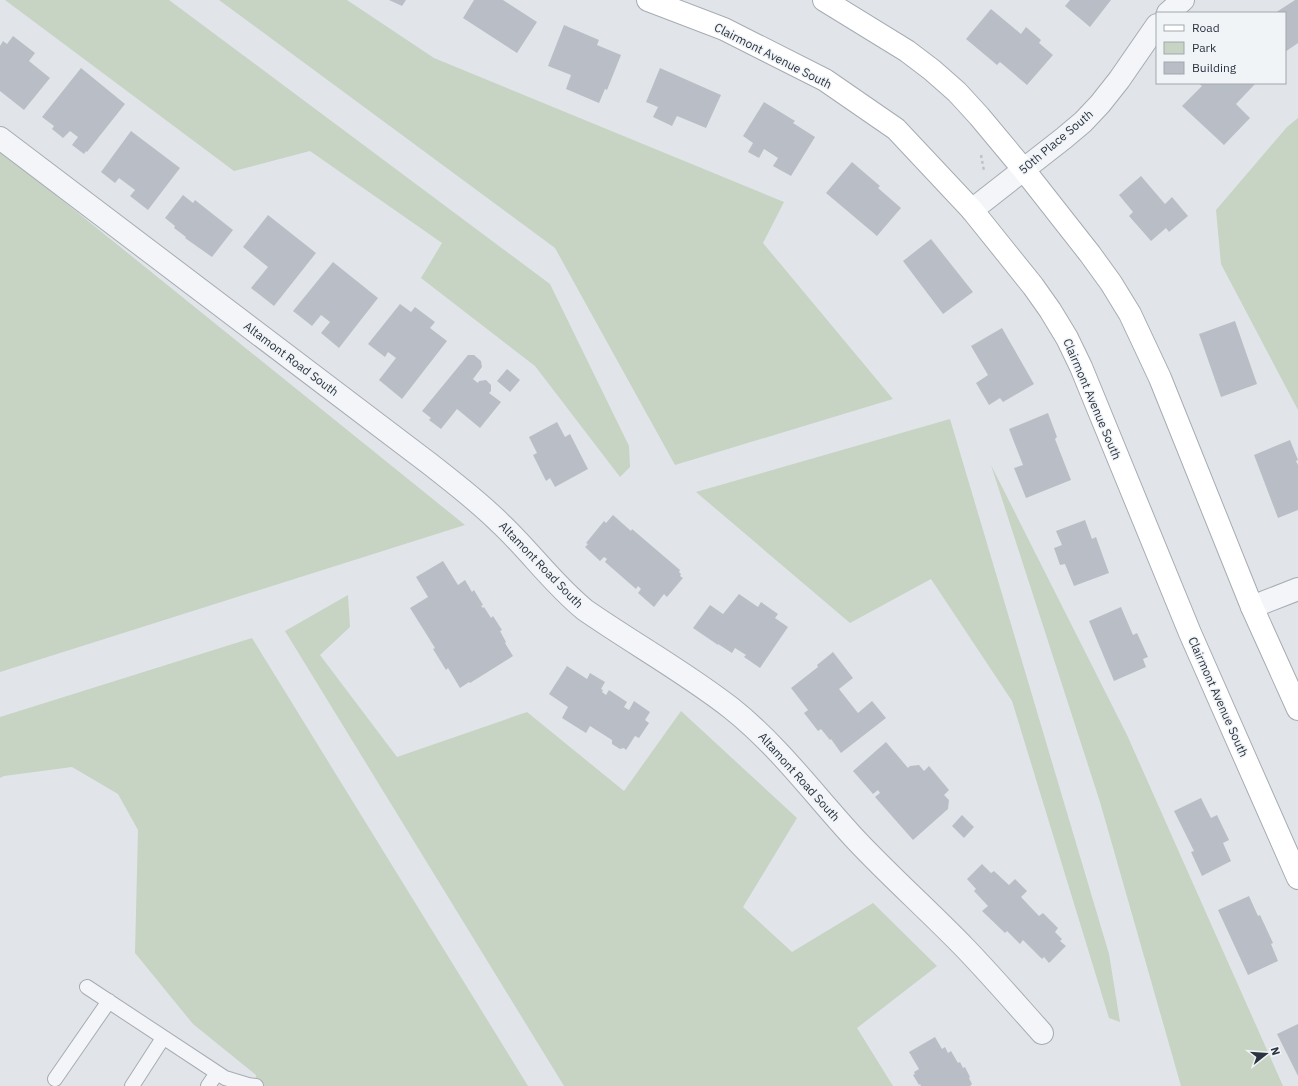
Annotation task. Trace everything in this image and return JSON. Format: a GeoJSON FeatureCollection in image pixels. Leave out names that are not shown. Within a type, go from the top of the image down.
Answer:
{"type":"FeatureCollection","features":[{"type":"Feature","properties":{"kind":"street","name":"Clairmont Avenue South"},"geometry":{"type":"LineString","coordinates":[[648,0],[724,29],[825,80],[896,129],[972,210],[1033,286],[1050,310],[1070,344],[1081,367],[1190,633],[1298,878]]}},
{"type":"Feature","properties":{"kind":"street"},"geometry":{"type":"LineString","coordinates":[[824,0],[880,33],[907,51],[957,92],[1024,170],[1111,283],[1130,314],[1160,378],[1252,607],[1298,709]]}},
{"type":"Feature","properties":{"kind":"street"},"geometry":{"type":"LineString","coordinates":[[1169,12],[1183,0]]}},
{"type":"Feature","properties":{"kind":"street","name":"50th Place South"},"geometry":{"type":"LineString","coordinates":[[972,210],[1083,122],[1119,80],[1156,26]]}},
{"type":"Feature","properties":{"kind":"street","name":"Altamont Road South"},"geometry":{"type":"LineString","coordinates":[[0,138],[418,454],[473,498],[501,523],[570,598],[585,610],[697,683],[732,709],[759,732],[784,757],[846,829],[888,874],[964,947],[1042,1033]]}},
{"type":"Feature","properties":{"kind":"street"},"geometry":{"type":"LineString","coordinates":[[1252,607],[1298,589]]}},
{"type":"Feature","properties":{"kind":"lane"},"geometry":{"type":"LineString","coordinates":[[87,987],[225,1078],[256,1086]]}},
{"type":"Feature","properties":{"kind":"lane"},"geometry":{"type":"LineString","coordinates":[[55,1078],[109,1001]]}},
{"type":"Feature","properties":{"kind":"lane"},"geometry":{"type":"LineString","coordinates":[[132,1086],[163,1038]]}},
{"type":"Feature","properties":{"kind":"lane"},"geometry":{"type":"LineString","coordinates":[[208,1086],[217,1073]]}},
{"type":"Feature","properties":{"kind":"green space"},"geometry":{"type":"Polygon","coordinates":[[[5,0],[169,0],[550,284],[629,446],[630,467],[620,477],[535,366],[421,278],[442,243],[310,151],[234,171],[5,0]]]}},
{"type":"Feature","properties":{"kind":"green space"},"geometry":{"type":"Polygon","coordinates":[[[219,0],[347,0],[434,58],[784,202],[763,243],[893,399],[675,465],[555,248],[219,0]]]}},
{"type":"Feature","properties":{"kind":"green space"},"geometry":{"type":"Polygon","coordinates":[[[1298,118],[1298,410],[1221,264],[1216,210],[1287,127],[1298,118]]]}},
{"type":"Feature","properties":{"kind":"green space"},"geometry":{"type":"Polygon","coordinates":[[[0,150],[465,525],[0,672],[0,150]]]}},
{"type":"Feature","properties":{"kind":"green space"},"geometry":{"type":"Polygon","coordinates":[[[950,419],[1109,954],[1120,1022],[1109,1018],[1012,701],[931,579],[850,623],[696,492],[950,419]]]}},
{"type":"Feature","properties":{"kind":"green space"},"geometry":{"type":"Polygon","coordinates":[[[991,465],[1127,735],[1283,1086],[1181,1086],[1100,802],[991,465]]]}},
{"type":"Feature","properties":{"kind":"green space"},"geometry":{"type":"Polygon","coordinates":[[[348,595],[350,627],[320,655],[397,757],[527,712],[624,791],[681,711],[797,818],[743,907],[792,952],[873,903],[937,966],[857,1028],[893,1086],[564,1086],[285,631],[348,595]]]}},
{"type":"Feature","properties":{"kind":"green space"},"geometry":{"type":"Polygon","coordinates":[[[252,638],[528,1086],[255,1086],[256,1075],[193,1024],[135,953],[138,830],[118,794],[72,767],[4,776],[0,778],[0,717],[252,638]]]}},
{"type":"Feature","properties":{"kind":"building"},"geometry":{"type":"Polygon","coordinates":[[[389,0],[406,0],[402,6],[389,0]]]}},
{"type":"Feature","properties":{"kind":"building"},"geometry":{"type":"Polygon","coordinates":[[[474,0],[503,0],[537,22],[517,53],[463,18],[474,0]]]}},
{"type":"Feature","properties":{"kind":"building"},"geometry":{"type":"Polygon","coordinates":[[[1070,0],[1111,0],[1090,27],[1065,6],[1070,0]]]}},
{"type":"Feature","properties":{"kind":"building"},"geometry":{"type":"Polygon","coordinates":[[[1295,0],[1298,0],[1298,43],[1286,51],[1286,12],[1277,12],[1295,0]]]}},
{"type":"Feature","properties":{"kind":"building"},"geometry":{"type":"Polygon","coordinates":[[[991,9],[1021,34],[1026,27],[1041,40],[1039,43],[1053,55],[1027,85],[1000,62],[997,65],[966,39],[991,9]]]}},
{"type":"Feature","properties":{"kind":"building"},"geometry":{"type":"Polygon","coordinates":[[[564,25],[599,40],[597,45],[621,55],[607,90],[605,89],[599,103],[566,89],[571,75],[548,66],[564,25]]]}},
{"type":"Feature","properties":{"kind":"building"},"geometry":{"type":"Polygon","coordinates":[[[13,36],[35,53],[29,61],[50,78],[24,110],[0,91],[0,46],[3,41],[7,44],[13,36]]]}},
{"type":"Feature","properties":{"kind":"building"},"geometry":{"type":"Polygon","coordinates":[[[81,68],[125,104],[84,154],[72,145],[78,137],[70,131],[63,138],[52,129],[54,126],[42,117],[81,68]]]}},
{"type":"Feature","properties":{"kind":"building"},"geometry":{"type":"Polygon","coordinates":[[[660,68],[721,95],[706,128],[677,116],[672,126],[653,117],[658,107],[646,102],[660,68]]]}},
{"type":"Feature","properties":{"kind":"building"},"geometry":{"type":"Polygon","coordinates":[[[1199,84],[1255,84],[1236,104],[1250,118],[1224,145],[1182,106],[1202,86],[1199,84]]]}},
{"type":"Feature","properties":{"kind":"building"},"geometry":{"type":"Polygon","coordinates":[[[764,102],[795,121],[793,123],[815,137],[791,176],[773,166],[778,158],[764,149],[759,158],[748,152],[753,143],[743,136],[764,102]]]}},
{"type":"Feature","properties":{"kind":"building"},"geometry":{"type":"Polygon","coordinates":[[[131,131],[180,168],[148,210],[130,196],[135,190],[119,178],[115,183],[101,172],[131,131]]]}},
{"type":"Feature","properties":{"kind":"building"},"geometry":{"type":"Polygon","coordinates":[[[852,162],[880,186],[878,188],[901,208],[877,236],[826,193],[852,162]]]}},
{"type":"Feature","properties":{"kind":"building"},"geometry":{"type":"Polygon","coordinates":[[[1141,176],[1165,204],[1172,197],[1188,216],[1169,232],[1166,228],[1151,241],[1129,216],[1133,212],[1119,195],[1141,176]]]}},
{"type":"Feature","properties":{"kind":"building"},"geometry":{"type":"Polygon","coordinates":[[[183,195],[193,203],[195,200],[233,230],[212,257],[185,238],[186,237],[174,228],[175,226],[165,218],[183,195]]]}},
{"type":"Feature","properties":{"kind":"building"},"geometry":{"type":"Polygon","coordinates":[[[268,215],[316,253],[274,306],[251,288],[268,267],[243,247],[268,215]]]}},
{"type":"Feature","properties":{"kind":"building"},"geometry":{"type":"Polygon","coordinates":[[[931,239],[973,292],[943,314],[903,261],[931,239]]]}},
{"type":"Feature","properties":{"kind":"building"},"geometry":{"type":"Polygon","coordinates":[[[333,262],[378,298],[339,348],[321,333],[330,322],[321,315],[312,326],[293,311],[333,262]]]}},
{"type":"Feature","properties":{"kind":"building"},"geometry":{"type":"Polygon","coordinates":[[[400,304],[411,312],[415,307],[435,322],[430,328],[447,341],[402,399],[379,380],[396,358],[388,352],[385,357],[368,344],[400,304]]]}},
{"type":"Feature","properties":{"kind":"building"},"geometry":{"type":"Polygon","coordinates":[[[1235,321],[1257,384],[1221,397],[1199,334],[1235,321]]]}},
{"type":"Feature","properties":{"kind":"building"},"geometry":{"type":"Polygon","coordinates":[[[1002,328],[1034,384],[1003,402],[1000,398],[989,405],[976,383],[988,375],[971,346],[1002,328]]]}},
{"type":"Feature","properties":{"kind":"building"},"geometry":{"type":"Polygon","coordinates":[[[468,355],[474,355],[481,361],[482,367],[473,379],[478,383],[479,381],[486,380],[491,385],[491,391],[489,393],[501,402],[480,428],[457,409],[441,429],[429,420],[431,418],[422,411],[468,355]]]}},
{"type":"Feature","properties":{"kind":"building"},"geometry":{"type":"Polygon","coordinates":[[[507,369],[520,380],[510,392],[497,381],[507,369]]]}},
{"type":"Feature","properties":{"kind":"building"},"geometry":{"type":"Polygon","coordinates":[[[1048,413],[1057,437],[1055,439],[1071,480],[1026,498],[1014,468],[1023,465],[1009,429],[1048,413]]]}},
{"type":"Feature","properties":{"kind":"building"},"geometry":{"type":"Polygon","coordinates":[[[557,422],[565,437],[570,434],[588,469],[555,487],[550,478],[546,481],[533,455],[537,453],[529,437],[557,422]]]}},
{"type":"Feature","properties":{"kind":"building"},"geometry":{"type":"Polygon","coordinates":[[[1290,440],[1298,460],[1296,461],[1298,465],[1298,510],[1278,518],[1254,455],[1290,440]]]}},
{"type":"Feature","properties":{"kind":"building"},"geometry":{"type":"Polygon","coordinates":[[[613,515],[631,531],[632,529],[680,570],[680,576],[683,578],[667,597],[664,594],[654,607],[638,593],[641,589],[638,586],[636,589],[605,562],[607,559],[604,557],[600,561],[585,547],[588,544],[586,543],[604,521],[606,523],[613,515]]]}},
{"type":"Feature","properties":{"kind":"building"},"geometry":{"type":"Polygon","coordinates":[[[1085,520],[1092,539],[1096,537],[1109,573],[1074,586],[1065,564],[1060,565],[1054,548],[1062,545],[1056,531],[1085,520]]]}},
{"type":"Feature","properties":{"kind":"building"},"geometry":{"type":"Polygon","coordinates":[[[443,561],[458,585],[465,580],[472,592],[474,590],[483,605],[481,606],[483,608],[484,607],[491,618],[493,616],[502,630],[500,631],[506,642],[505,643],[513,656],[460,688],[448,668],[446,670],[433,649],[435,648],[410,608],[428,597],[416,577],[443,561]]]}},
{"type":"Feature","properties":{"kind":"building"},"geometry":{"type":"Polygon","coordinates":[[[739,594],[758,607],[761,602],[778,614],[775,618],[788,627],[760,668],[744,657],[746,655],[735,648],[732,653],[693,628],[710,605],[723,614],[739,594]]]}},
{"type":"Feature","properties":{"kind":"building"},"geometry":{"type":"Polygon","coordinates":[[[1121,607],[1133,635],[1137,633],[1148,657],[1143,659],[1146,667],[1114,681],[1089,621],[1121,607]]]}},
{"type":"Feature","properties":{"kind":"building"},"geometry":{"type":"Polygon","coordinates":[[[833,652],[853,678],[839,689],[858,713],[872,701],[886,718],[841,753],[831,739],[830,740],[821,729],[818,731],[804,713],[808,710],[791,688],[818,667],[817,665],[833,652]]]}},
{"type":"Feature","properties":{"kind":"building"},"geometry":{"type":"Polygon","coordinates":[[[567,666],[587,679],[590,673],[605,682],[601,689],[603,690],[602,692],[606,695],[609,690],[627,702],[624,707],[629,710],[634,701],[650,712],[645,720],[649,723],[639,738],[635,736],[626,750],[624,748],[620,749],[612,744],[612,740],[590,726],[586,733],[562,718],[568,707],[549,694],[567,666]]]}},
{"type":"Feature","properties":{"kind":"building"},"geometry":{"type":"Polygon","coordinates":[[[886,742],[908,768],[910,766],[919,765],[924,771],[929,766],[949,790],[944,795],[949,800],[948,809],[913,840],[875,797],[880,793],[878,790],[873,794],[853,771],[886,742]]]}},
{"type":"Feature","properties":{"kind":"building"},"geometry":{"type":"Polygon","coordinates":[[[1201,798],[1211,818],[1217,815],[1229,840],[1223,843],[1231,861],[1202,876],[1191,852],[1194,851],[1174,811],[1201,798]]]}},
{"type":"Feature","properties":{"kind":"building"},"geometry":{"type":"Polygon","coordinates":[[[962,815],[974,827],[964,838],[952,826],[962,815]]]}},
{"type":"Feature","properties":{"kind":"building"},"geometry":{"type":"Polygon","coordinates":[[[982,864],[991,873],[994,871],[1009,885],[1015,879],[1027,891],[1021,897],[1039,916],[1043,913],[1058,928],[1055,932],[1062,939],[1060,941],[1066,946],[1049,963],[1044,957],[1042,959],[1023,940],[1020,944],[1007,931],[1005,933],[982,911],[988,906],[974,891],[976,889],[967,879],[982,864]]]}},
{"type":"Feature","properties":{"kind":"building"},"geometry":{"type":"Polygon","coordinates":[[[1249,896],[1273,943],[1271,944],[1278,961],[1248,975],[1218,910],[1249,896]]]}},
{"type":"Feature","properties":{"kind":"building"},"geometry":{"type":"Polygon","coordinates":[[[1298,1024],[1298,1076],[1277,1034],[1298,1024]]]}},
{"type":"Feature","properties":{"kind":"building"},"geometry":{"type":"Polygon","coordinates":[[[935,1037],[942,1049],[945,1047],[948,1053],[951,1051],[958,1063],[960,1062],[963,1068],[965,1067],[972,1084],[970,1086],[919,1085],[913,1075],[915,1074],[914,1072],[919,1069],[909,1052],[935,1037]]]}}]}
